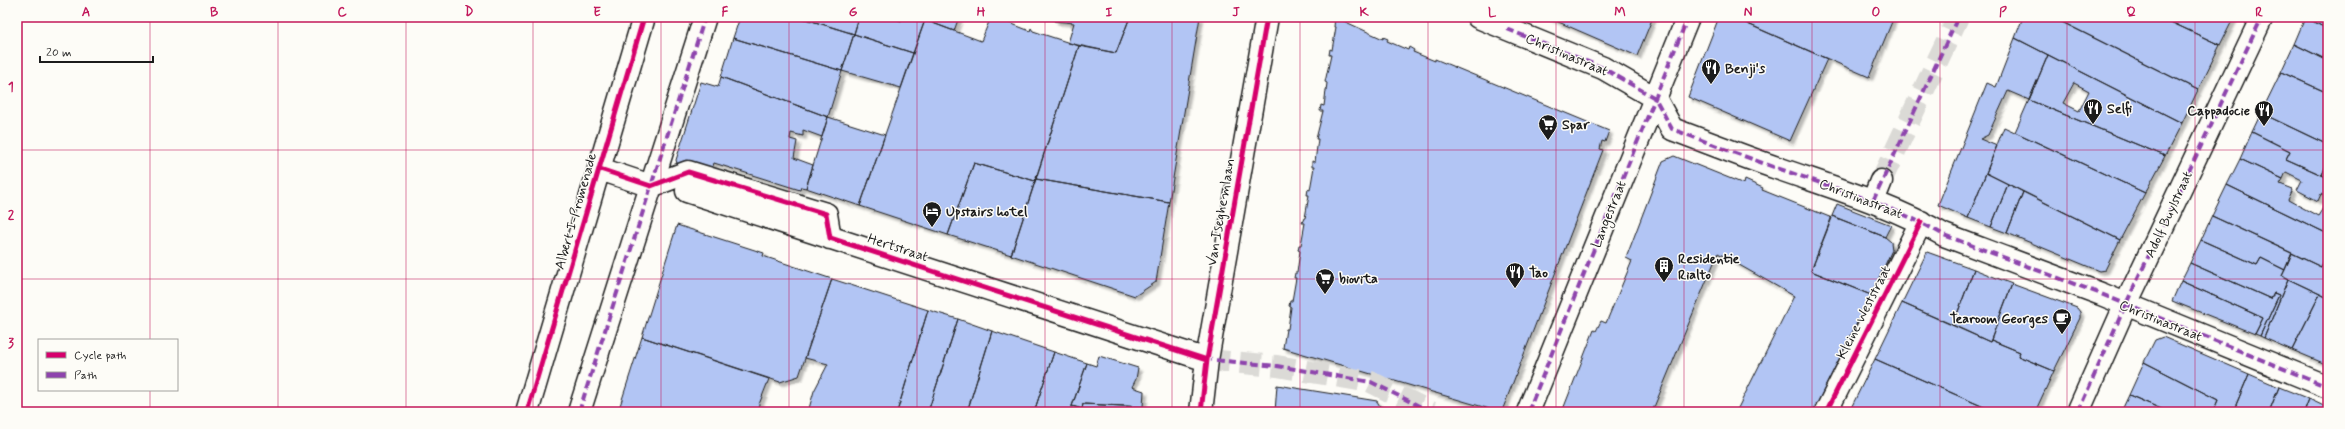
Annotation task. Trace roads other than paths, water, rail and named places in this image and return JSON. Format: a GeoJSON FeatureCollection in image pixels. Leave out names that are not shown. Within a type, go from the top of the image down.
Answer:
{"type":"FeatureCollection","features":[{"type":"Feature","properties":{"kind":"street","name":"Albert I-Promenade"},"geometry":{"type":"LineString","coordinates":[[528,412],[644,17]]}},
{"type":"Feature","properties":{"kind":"street"},"geometry":{"type":"LineString","coordinates":[[579,412],[705,17]]}},
{"type":"Feature","properties":{"kind":"street","name":"Van Iseghemlaan"},"geometry":{"type":"LineString","coordinates":[[1201,412],[1207,360],[1267,17]]}},
{"type":"Feature","properties":{"kind":"street","name":"Christinastraat"},"geometry":{"type":"LineString","coordinates":[[1478,17],[1603,68],[1655,98],[1672,129],[1758,162],[1873,201],[1921,222],[1944,235],[2101,294],[2125,306],[2328,387]]}},
{"type":"Feature","properties":{"kind":"street","name":"Langestraat"},"geometry":{"type":"LineString","coordinates":[[1528,412],[1688,17]]}},
{"type":"Feature","properties":{"kind":"street","name":"Adolf Buylstraat"},"geometry":{"type":"LineString","coordinates":[[2078,412],[2125,306],[2262,17]]}},
{"type":"Feature","properties":{"kind":"street"},"geometry":{"type":"LineString","coordinates":[[600,169],[651,186],[688,172],[826,214],[830,238]]}},
{"type":"Feature","properties":{"kind":"street"},"geometry":{"type":"LineString","coordinates":[[1873,201],[1882,181]]}},
{"type":"Feature","properties":{"kind":"street","name":"Hertstraat"},"geometry":{"type":"LineString","coordinates":[[687,191],[1207,360]]}},
{"type":"Feature","properties":{"kind":"street","name":"Kleine Weststraat"},"geometry":{"type":"LineString","coordinates":[[1826,412],[1921,222]]}},
{"type":"Feature","properties":{"kind":"tunnel"},"geometry":{"type":"LineString","coordinates":[[1881,181],[1958,17]]}},
{"type":"Feature","properties":{"kind":"tunnel"},"geometry":{"type":"LineString","coordinates":[[1207,360],[1277,366],[1371,382],[1431,412]]}},
{"type":"Feature","properties":{"kind":"place","name":"Benji's"},"geometry":{"type":"Point","coordinates":[1711,85]}},
{"type":"Feature","properties":{"kind":"place","name":"Selfi"},"geometry":{"type":"Point","coordinates":[2093,125]}},
{"type":"Feature","properties":{"kind":"place","name":"Cappadocie"},"geometry":{"type":"Point","coordinates":[2264,127]}},
{"type":"Feature","properties":{"kind":"place","name":"Spar"},"geometry":{"type":"Point","coordinates":[1548,141]}},
{"type":"Feature","properties":{"kind":"place","name":"Upstairs hotel"},"geometry":{"type":"Point","coordinates":[932,228]}},
{"type":"Feature","properties":{"kind":"place","name":"Residentie Rialto"},"geometry":{"type":"Point","coordinates":[1664,283]}},
{"type":"Feature","properties":{"kind":"place","name":"Tao"},"geometry":{"type":"Point","coordinates":[1515,289]}},
{"type":"Feature","properties":{"kind":"place","name":"biovita"},"geometry":{"type":"Point","coordinates":[1325,295]}},
{"type":"Feature","properties":{"kind":"place","name":"Tearoom Georges"},"geometry":{"type":"Point","coordinates":[2062,335]}}]}
